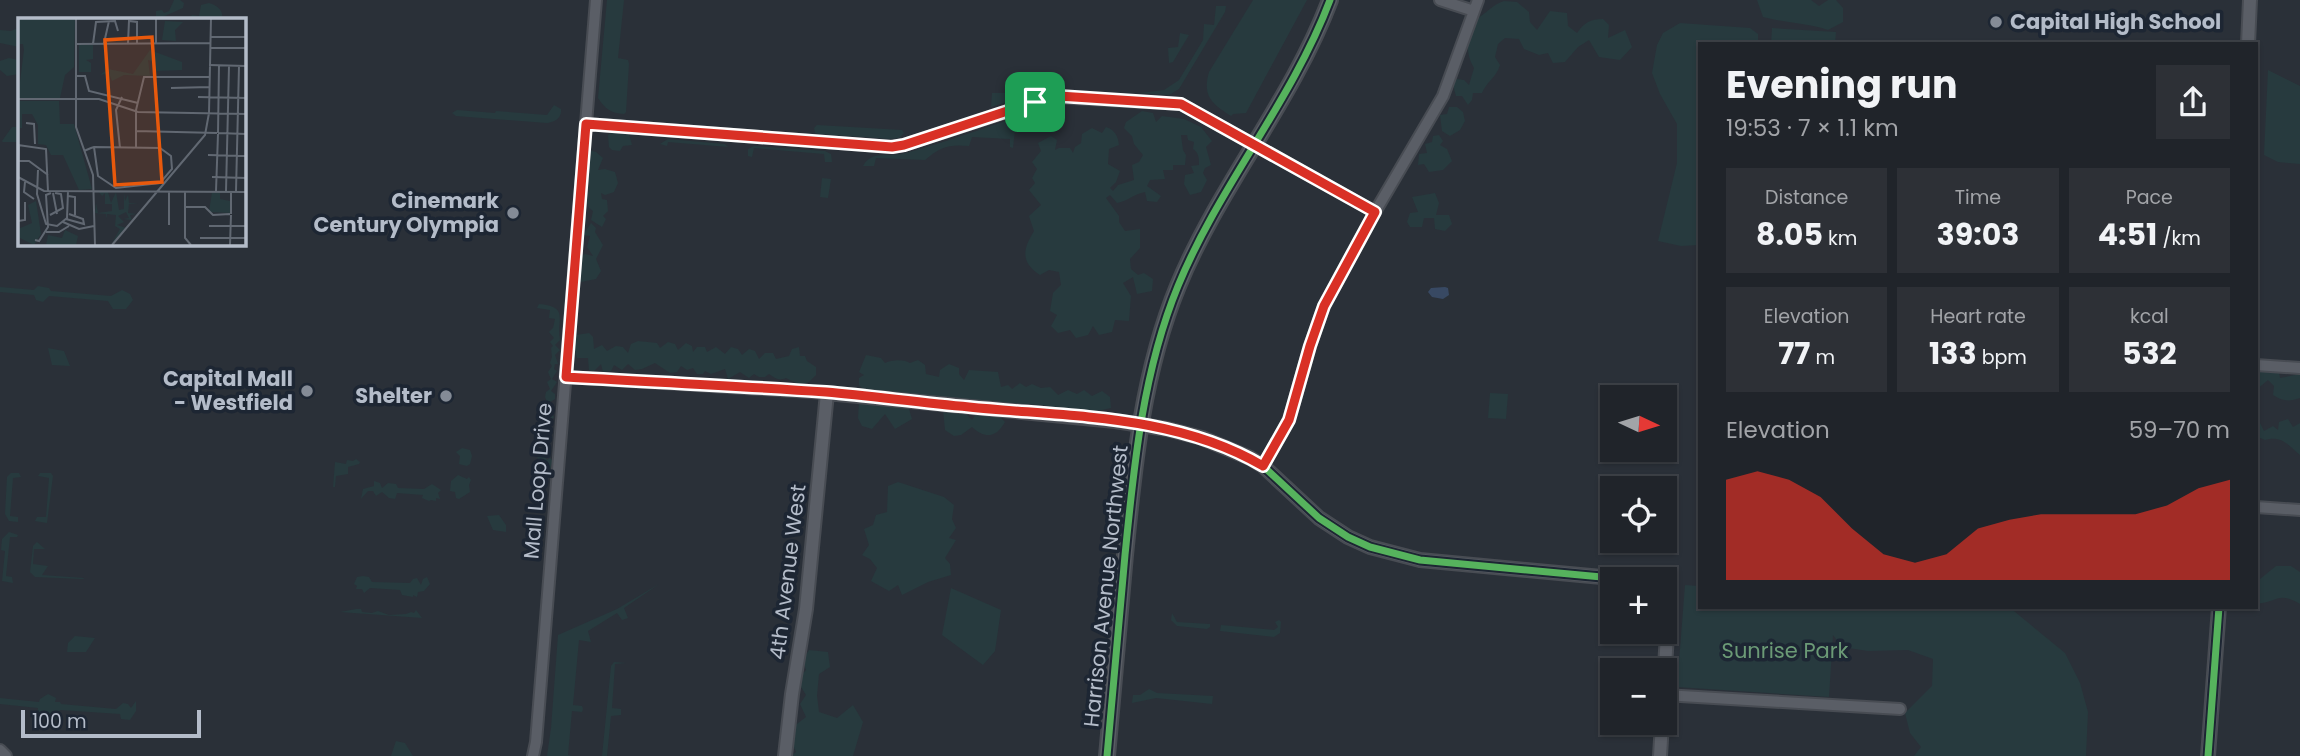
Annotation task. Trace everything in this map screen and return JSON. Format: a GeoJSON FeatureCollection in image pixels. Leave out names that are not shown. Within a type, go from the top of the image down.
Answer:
{"type":"FeatureCollection","features":[{"type":"Feature","properties":{"kind":"main road","name":"Harrison Avenue Northwest"},"geometry":{"type":"LineString","coordinates":[[1107,756],[1134,460],[1162,331],[1178,286],[1204,229],[1297,68],[1329,0]]}},
{"type":"Feature","properties":{"kind":"street","name":"Mall Loop Drive"},"geometry":{"type":"LineString","coordinates":[[533,756],[596,0]]}},
{"type":"Feature","properties":{"kind":"street"},"geometry":{"type":"LineString","coordinates":[[1263,466],[1289,420],[1324,306],[1443,96],[1476,6],[1440,0]]}},
{"type":"Feature","properties":{"kind":"street"},"geometry":{"type":"LineString","coordinates":[[2248,42],[2250,0]]}},
{"type":"Feature","properties":{"kind":"street"},"geometry":{"type":"LineString","coordinates":[[586,124],[892,147],[1059,96],[1181,104],[1375,212]]}},
{"type":"Feature","properties":{"kind":"street"},"geometry":{"type":"LineString","coordinates":[[2258,365],[2300,368]]}},
{"type":"Feature","properties":{"kind":"street"},"geometry":{"type":"LineString","coordinates":[[566,377],[827,393],[1140,425],[1202,438],[1233,450],[1263,466],[1320,518],[1348,537],[1370,547],[1420,560],[1600,577]]}},
{"type":"Feature","properties":{"kind":"street","name":"4th Avenue West"},"geometry":{"type":"LineString","coordinates":[[785,756],[806,609],[827,393]]}},
{"type":"Feature","properties":{"kind":"street"},"geometry":{"type":"LineString","coordinates":[[2258,507],[2300,510]]}},
{"type":"Feature","properties":{"kind":"street"},"geometry":{"type":"LineString","coordinates":[[2208,756],[2219,609]]}},
{"type":"Feature","properties":{"kind":"street"},"geometry":{"type":"LineString","coordinates":[[1677,696],[1900,709]]}},
{"type":"Feature","properties":{"kind":"street"},"geometry":{"type":"LineString","coordinates":[[1660,756],[1661,735]]}},
{"type":"Feature","properties":{"kind":"street"},"geometry":{"type":"LineString","coordinates":[[0,750],[6,756]]}},
{"type":"Feature","properties":{"kind":"green space"},"geometry":{"type":"Polygon","coordinates":[[[174,0],[184,3],[183,8],[160,18],[156,17],[156,11],[169,11],[174,0]]]}},
{"type":"Feature","properties":{"kind":"green space"},"geometry":{"type":"Polygon","coordinates":[[[607,0],[624,0],[618,58],[628,60],[629,64],[624,114],[609,110],[598,98],[607,0]]]}},
{"type":"Feature","properties":{"kind":"green space"},"geometry":{"type":"Polygon","coordinates":[[[1253,0],[1307,0],[1246,113],[1231,116],[1210,98],[1207,80],[1209,72],[1253,0]]]}},
{"type":"Feature","properties":{"kind":"green space"},"geometry":{"type":"Polygon","coordinates":[[[1757,0],[1811,0],[1819,6],[1828,0],[1836,0],[1843,8],[1843,22],[1828,30],[1763,17],[1757,0]]]}},
{"type":"Feature","properties":{"kind":"green space"},"geometry":{"type":"Polygon","coordinates":[[[1504,1],[1517,2],[1529,12],[1530,22],[1537,30],[1550,11],[1567,13],[1568,26],[1577,33],[1588,22],[1603,19],[1609,25],[1608,38],[1625,30],[1632,47],[1620,60],[1599,57],[1589,40],[1578,47],[1565,62],[1553,63],[1548,53],[1539,55],[1524,49],[1519,39],[1505,38],[1498,44],[1495,57],[1500,65],[1498,69],[1482,93],[1473,93],[1468,105],[1462,96],[1456,96],[1453,85],[1457,79],[1464,80],[1469,85],[1474,68],[1468,44],[1474,20],[1504,1]]]}},
{"type":"Feature","properties":{"kind":"green space"},"geometry":{"type":"Polygon","coordinates":[[[209,3],[217,7],[222,18],[190,18],[192,15],[199,16],[201,5],[209,3]]]}},
{"type":"Feature","properties":{"kind":"green space"},"geometry":{"type":"Polygon","coordinates":[[[1216,6],[1226,6],[1225,12],[1179,89],[1169,95],[1140,93],[1164,90],[1179,80],[1203,40],[1204,24],[1214,25],[1216,6]]]}},
{"type":"Feature","properties":{"kind":"green space"},"geometry":{"type":"Polygon","coordinates":[[[1680,23],[1750,28],[1758,34],[1758,42],[1698,42],[1698,245],[1681,246],[1658,241],[1677,163],[1677,124],[1652,73],[1657,45],[1663,33],[1680,23]]]}},
{"type":"Feature","properties":{"kind":"green space"},"geometry":{"type":"Polygon","coordinates":[[[18,28],[18,47],[0,43],[0,30],[11,31],[18,28]]]}},
{"type":"Feature","properties":{"kind":"green space"},"geometry":{"type":"Polygon","coordinates":[[[1772,28],[1836,32],[1835,42],[1771,42],[1772,28]]]}},
{"type":"Feature","properties":{"kind":"green space"},"geometry":{"type":"Polygon","coordinates":[[[1180,33],[1189,35],[1173,62],[1169,63],[1168,48],[1178,47],[1180,33]]]}},
{"type":"Feature","properties":{"kind":"green space"},"geometry":{"type":"Polygon","coordinates":[[[9,58],[18,60],[18,74],[7,76],[0,70],[0,61],[9,58]]]}},
{"type":"Feature","properties":{"kind":"green space"},"geometry":{"type":"Polygon","coordinates":[[[2268,70],[2300,86],[2300,164],[2278,162],[2264,155],[2268,70]]]}},
{"type":"Feature","properties":{"kind":"green space"},"geometry":{"type":"Polygon","coordinates":[[[992,93],[1009,93],[1010,101],[991,107],[992,93]]]}},
{"type":"Feature","properties":{"kind":"green space"},"geometry":{"type":"Polygon","coordinates":[[[554,105],[561,109],[560,115],[555,121],[547,123],[456,116],[452,113],[457,110],[547,115],[554,105]]]}},
{"type":"Feature","properties":{"kind":"green space"},"geometry":{"type":"Polygon","coordinates":[[[1449,107],[1457,107],[1463,112],[1465,121],[1460,130],[1450,136],[1442,131],[1440,115],[1447,114],[1449,107]]]}},
{"type":"Feature","properties":{"kind":"green space"},"geometry":{"type":"Polygon","coordinates":[[[1142,111],[1153,113],[1156,122],[1162,116],[1184,119],[1201,127],[1212,141],[1206,147],[1211,165],[1205,168],[1203,173],[1207,180],[1201,192],[1190,195],[1184,184],[1185,175],[1194,173],[1191,166],[1199,165],[1199,158],[1193,149],[1194,142],[1188,140],[1187,135],[1181,135],[1186,155],[1185,165],[1173,165],[1173,170],[1163,170],[1165,179],[1150,180],[1147,186],[1161,196],[1157,202],[1147,201],[1145,192],[1117,203],[1110,195],[1106,198],[1119,216],[1119,222],[1125,231],[1140,229],[1140,248],[1130,259],[1131,269],[1138,275],[1144,273],[1153,279],[1152,291],[1137,294],[1133,277],[1123,283],[1131,296],[1129,321],[1115,320],[1112,332],[1099,335],[1093,326],[1088,335],[1076,338],[1070,330],[1058,333],[1051,326],[1057,315],[1050,311],[1053,293],[1061,285],[1059,272],[1049,270],[1040,275],[1029,265],[1025,255],[1034,231],[1029,216],[1041,205],[1029,190],[1035,183],[1032,178],[1037,169],[1032,162],[1041,151],[1038,143],[1051,136],[1057,140],[1055,150],[1070,148],[1073,153],[1075,147],[1081,143],[1082,134],[1092,128],[1102,133],[1106,127],[1112,130],[1119,145],[1109,149],[1108,164],[1120,171],[1116,182],[1110,188],[1113,191],[1118,185],[1134,180],[1132,165],[1139,162],[1143,155],[1124,128],[1126,122],[1142,111]]]}},
{"type":"Feature","properties":{"kind":"green space"},"geometry":{"type":"Polygon","coordinates":[[[1021,116],[1025,120],[1016,121],[1013,148],[1010,147],[1010,139],[972,137],[969,146],[945,147],[925,160],[876,158],[874,166],[863,166],[875,156],[916,150],[1021,116]]]}},
{"type":"Feature","properties":{"kind":"green space"},"geometry":{"type":"Polygon","coordinates":[[[817,125],[902,130],[904,133],[899,138],[890,139],[820,134],[815,133],[814,128],[817,125]]]}},
{"type":"Feature","properties":{"kind":"green space"},"geometry":{"type":"Polygon","coordinates":[[[12,127],[18,127],[18,142],[2,141],[12,127]]]}},
{"type":"Feature","properties":{"kind":"green space"},"geometry":{"type":"Polygon","coordinates":[[[614,130],[628,130],[632,145],[623,146],[620,151],[612,150],[609,147],[608,135],[614,130]]]}},
{"type":"Feature","properties":{"kind":"green space"},"geometry":{"type":"Polygon","coordinates":[[[1439,135],[1443,141],[1440,145],[1447,149],[1452,161],[1443,170],[1429,172],[1424,164],[1418,165],[1419,154],[1427,153],[1425,144],[1432,142],[1433,136],[1439,135]]]}},
{"type":"Feature","properties":{"kind":"green space"},"geometry":{"type":"Polygon","coordinates":[[[668,139],[725,144],[728,147],[668,142],[667,146],[660,144],[668,139]]]}},
{"type":"Feature","properties":{"kind":"green space"},"geometry":{"type":"Polygon","coordinates":[[[754,146],[825,151],[831,154],[832,162],[825,162],[824,154],[754,148],[752,157],[748,156],[748,149],[754,146]]]}},
{"type":"Feature","properties":{"kind":"green space"},"geometry":{"type":"Polygon","coordinates":[[[588,150],[603,158],[598,170],[615,172],[618,183],[614,192],[605,195],[601,193],[602,199],[607,200],[608,211],[603,216],[606,219],[602,227],[591,220],[593,211],[589,208],[585,196],[589,191],[580,181],[588,150]]]}},
{"type":"Feature","properties":{"kind":"green space"},"geometry":{"type":"Polygon","coordinates":[[[822,178],[831,179],[828,198],[820,197],[822,178]]]}},
{"type":"Feature","properties":{"kind":"green space"},"geometry":{"type":"Polygon","coordinates":[[[1435,193],[1439,203],[1436,215],[1449,215],[1452,224],[1445,231],[1435,229],[1434,218],[1424,218],[1422,227],[1410,227],[1407,222],[1410,213],[1418,212],[1412,197],[1435,193]]]}},
{"type":"Feature","properties":{"kind":"green space"},"geometry":{"type":"Polygon","coordinates":[[[591,223],[603,245],[596,259],[601,271],[596,279],[581,282],[571,274],[580,257],[585,254],[593,256],[587,247],[590,236],[583,235],[591,223]]]}},
{"type":"Feature","properties":{"kind":"green space"},"geometry":{"type":"Polygon","coordinates":[[[38,286],[51,291],[111,296],[122,290],[130,294],[133,300],[126,309],[113,309],[108,301],[49,296],[43,302],[36,300],[34,295],[0,292],[0,287],[34,290],[38,286]]]}},
{"type":"Feature","properties":{"kind":"green space"},"geometry":{"type":"Polygon","coordinates":[[[539,304],[555,308],[560,315],[560,340],[555,345],[560,350],[555,355],[558,364],[555,364],[554,369],[557,371],[552,379],[557,382],[551,391],[555,394],[555,399],[550,402],[554,407],[554,418],[550,419],[552,424],[549,427],[546,427],[548,422],[545,418],[549,414],[549,406],[545,397],[550,389],[547,382],[551,379],[548,372],[552,366],[550,363],[553,346],[550,342],[554,338],[549,332],[555,319],[549,318],[550,310],[537,308],[539,304]]]}},
{"type":"Feature","properties":{"kind":"green space"},"geometry":{"type":"Polygon","coordinates":[[[589,333],[593,337],[594,349],[602,345],[607,351],[616,346],[623,347],[628,353],[631,344],[638,341],[657,343],[660,348],[668,342],[675,344],[678,350],[686,343],[692,346],[693,352],[697,347],[705,347],[707,352],[716,347],[725,354],[731,347],[738,349],[742,355],[749,349],[755,351],[759,359],[765,353],[773,353],[776,359],[789,356],[792,349],[799,347],[800,356],[805,356],[807,361],[816,367],[816,375],[809,382],[800,385],[769,374],[759,377],[754,374],[749,378],[740,372],[728,379],[725,369],[711,374],[705,371],[703,374],[697,374],[693,368],[687,370],[681,366],[677,372],[670,373],[655,363],[635,370],[628,364],[622,370],[614,365],[611,371],[603,372],[601,364],[593,372],[589,370],[588,358],[577,358],[573,344],[576,335],[589,333]]]}},
{"type":"Feature","properties":{"kind":"green space"},"geometry":{"type":"Polygon","coordinates":[[[48,348],[64,351],[70,366],[52,365],[48,348]]]}},
{"type":"Feature","properties":{"kind":"green space"},"geometry":{"type":"Polygon","coordinates":[[[866,355],[881,358],[885,363],[898,360],[910,363],[918,360],[925,365],[926,374],[939,377],[940,370],[949,364],[959,368],[959,374],[964,380],[969,370],[998,372],[1001,387],[1008,385],[1012,389],[1020,383],[1026,387],[1032,384],[1041,388],[1050,387],[1058,395],[1068,390],[1077,394],[1084,390],[1092,396],[1102,391],[1110,397],[1111,408],[1089,413],[1042,405],[985,401],[968,403],[953,398],[948,409],[964,412],[972,420],[989,405],[1005,422],[994,434],[981,434],[972,427],[961,435],[954,436],[945,430],[942,399],[928,395],[913,398],[909,409],[912,419],[895,429],[885,414],[872,429],[862,426],[858,418],[859,402],[867,393],[859,385],[859,378],[864,375],[859,372],[866,355]]]}},
{"type":"Feature","properties":{"kind":"green space"},"geometry":{"type":"Polygon","coordinates":[[[2258,366],[2279,373],[2280,378],[2300,374],[2300,398],[2283,400],[2276,397],[2273,395],[2274,386],[2268,380],[2258,388],[2258,366]]]}},
{"type":"Feature","properties":{"kind":"green space"},"geometry":{"type":"Polygon","coordinates":[[[1490,393],[1508,394],[1506,419],[1488,418],[1490,393]]]}},
{"type":"Feature","properties":{"kind":"green space"},"geometry":{"type":"Polygon","coordinates":[[[2258,419],[2264,431],[2273,426],[2278,430],[2279,422],[2288,419],[2293,427],[2300,423],[2300,455],[2280,440],[2258,437],[2258,419]]]}},
{"type":"Feature","properties":{"kind":"green space"},"geometry":{"type":"Polygon","coordinates":[[[462,448],[470,450],[472,456],[467,466],[459,464],[460,456],[456,452],[462,448]]]}},
{"type":"Feature","properties":{"kind":"green space"},"geometry":{"type":"Polygon","coordinates":[[[543,455],[547,460],[550,458],[553,461],[548,474],[543,474],[543,470],[540,472],[536,467],[539,464],[533,462],[543,455]]]}},
{"type":"Feature","properties":{"kind":"green space"},"geometry":{"type":"Polygon","coordinates":[[[356,459],[359,464],[348,467],[348,474],[336,476],[333,487],[335,462],[346,464],[347,460],[356,459]]]}},
{"type":"Feature","properties":{"kind":"green space"},"geometry":{"type":"Polygon","coordinates":[[[11,473],[19,473],[21,477],[13,478],[10,516],[18,517],[18,522],[9,521],[5,514],[7,477],[11,473]]]}},
{"type":"Feature","properties":{"kind":"green space"},"geometry":{"type":"Polygon","coordinates":[[[40,473],[51,473],[53,476],[47,523],[35,521],[37,517],[46,517],[49,478],[38,476],[40,473]]]}},
{"type":"Feature","properties":{"kind":"green space"},"geometry":{"type":"Polygon","coordinates":[[[458,475],[471,480],[470,492],[459,499],[456,498],[455,492],[450,491],[451,481],[458,475]]]}},
{"type":"Feature","properties":{"kind":"green space"},"geometry":{"type":"Polygon","coordinates":[[[374,481],[380,483],[382,488],[388,483],[396,484],[398,488],[424,489],[432,484],[441,490],[438,493],[440,499],[429,501],[422,498],[423,495],[397,493],[395,499],[382,492],[376,496],[373,491],[368,491],[361,499],[363,489],[374,486],[374,481]]]}},
{"type":"Feature","properties":{"kind":"green space"},"geometry":{"type":"Polygon","coordinates":[[[898,482],[944,497],[954,505],[952,519],[956,528],[949,538],[956,540],[945,558],[950,564],[951,575],[928,582],[902,595],[898,585],[889,591],[871,581],[877,568],[870,559],[862,555],[869,545],[864,529],[873,525],[876,515],[887,512],[888,486],[898,482]]]}},
{"type":"Feature","properties":{"kind":"green space"},"geometry":{"type":"Polygon","coordinates":[[[499,515],[506,525],[506,532],[493,530],[487,516],[499,515]]]}},
{"type":"Feature","properties":{"kind":"green space"},"geometry":{"type":"Polygon","coordinates":[[[9,532],[18,535],[10,537],[6,576],[12,577],[13,583],[2,581],[5,551],[1,550],[2,539],[9,532]]]}},
{"type":"Feature","properties":{"kind":"green space"},"geometry":{"type":"Polygon","coordinates":[[[37,542],[45,549],[34,549],[33,564],[48,566],[42,575],[84,578],[35,577],[30,572],[33,546],[37,542]]]}},
{"type":"Feature","properties":{"kind":"green space"},"geometry":{"type":"Polygon","coordinates":[[[2276,566],[2291,566],[2300,572],[2300,604],[2287,598],[2258,604],[2260,579],[2276,566]]]}},
{"type":"Feature","properties":{"kind":"green space"},"geometry":{"type":"Polygon","coordinates":[[[357,577],[369,577],[372,582],[410,583],[417,578],[421,585],[427,577],[430,584],[424,591],[418,592],[417,597],[402,595],[400,590],[370,588],[364,593],[362,589],[356,589],[354,584],[357,577]]]}},
{"type":"Feature","properties":{"kind":"green space"},"geometry":{"type":"Polygon","coordinates":[[[659,584],[624,608],[628,618],[622,620],[617,613],[588,631],[591,642],[579,640],[573,705],[582,706],[583,709],[582,712],[572,711],[568,755],[572,756],[547,756],[558,635],[617,609],[659,584]]]}},
{"type":"Feature","properties":{"kind":"green space","name":"Sunrise Park"},"geometry":{"type":"Polygon","coordinates":[[[1685,585],[1698,586],[1698,609],[2011,609],[2065,653],[2080,683],[2088,712],[2086,756],[1914,756],[1921,747],[1910,733],[1905,713],[1932,686],[1933,659],[1908,650],[1868,651],[1842,647],[1833,635],[1829,697],[1677,687],[1685,585]]]}},
{"type":"Feature","properties":{"kind":"green space"},"geometry":{"type":"Polygon","coordinates":[[[951,588],[1001,610],[995,651],[983,665],[942,635],[951,588]]]}},
{"type":"Feature","properties":{"kind":"green space"},"geometry":{"type":"Polygon","coordinates":[[[356,609],[389,615],[414,613],[416,610],[422,618],[340,612],[356,609]]]}},
{"type":"Feature","properties":{"kind":"green space"},"geometry":{"type":"Polygon","coordinates":[[[1172,613],[1177,622],[1210,624],[1210,627],[1177,626],[1171,620],[1172,613]]]}},
{"type":"Feature","properties":{"kind":"green space"},"geometry":{"type":"Polygon","coordinates":[[[1279,620],[1280,633],[1274,637],[1220,631],[1221,625],[1274,630],[1278,627],[1275,622],[1279,620]]]}},
{"type":"Feature","properties":{"kind":"green space"},"geometry":{"type":"Polygon","coordinates":[[[75,636],[95,638],[86,652],[67,652],[68,643],[75,636]]]}},
{"type":"Feature","properties":{"kind":"green space"},"geometry":{"type":"Polygon","coordinates":[[[809,650],[828,652],[830,667],[819,674],[819,712],[837,718],[853,705],[863,722],[853,756],[791,756],[796,752],[793,745],[793,727],[806,717],[800,704],[806,695],[797,680],[806,670],[803,660],[809,650]]]}},
{"type":"Feature","properties":{"kind":"green space"},"geometry":{"type":"Polygon","coordinates":[[[614,662],[626,663],[615,664],[612,708],[621,709],[621,715],[611,716],[607,756],[602,756],[611,666],[614,662]]]}},
{"type":"Feature","properties":{"kind":"green space"},"geometry":{"type":"Polygon","coordinates":[[[1149,689],[1157,693],[1213,696],[1212,704],[1156,698],[1132,703],[1133,695],[1140,695],[1149,689]]]}},
{"type":"Feature","properties":{"kind":"green space"},"geometry":{"type":"Polygon","coordinates":[[[48,694],[61,704],[116,709],[123,703],[131,708],[136,701],[136,711],[130,720],[121,719],[120,714],[60,710],[56,720],[37,716],[38,708],[0,704],[0,698],[39,702],[48,694]]]}},
{"type":"Feature","properties":{"kind":"green space"},"geometry":{"type":"Polygon","coordinates":[[[396,741],[405,743],[413,756],[391,756],[396,741]]]}},
{"type":"Feature","properties":{"kind":"water"},"geometry":{"type":"Polygon","coordinates":[[[1431,288],[1448,288],[1449,295],[1443,299],[1432,297],[1428,292],[1431,288]]]}},
{"type":"Feature","properties":{"kind":"cycle path"},"geometry":{"type":"LineString","coordinates":[[1107,756],[1132,487],[1142,418],[1156,351],[1178,286],[1195,249],[1296,73],[1330,0]]}},
{"type":"Feature","properties":{"kind":"cycle path"},"geometry":{"type":"LineString","coordinates":[[566,377],[827,393],[1115,421],[1167,429],[1202,438],[1250,458],[1263,466],[1319,518],[1348,537],[1370,547],[1420,560],[1600,577]]}},
{"type":"Feature","properties":{"kind":"cycle path"},"geometry":{"type":"LineString","coordinates":[[2208,756],[2219,609]]}},
{"type":"Feature","properties":{"kind":"place","name":"Capital High School"},"geometry":{"type":"Point","coordinates":[1996,22]}},
{"type":"Feature","properties":{"kind":"place","name":"Cinemark Century Olympia"},"geometry":{"type":"Point","coordinates":[513,213]}},
{"type":"Feature","properties":{"kind":"place","name":"Capital Mall - Westfield"},"geometry":{"type":"Point","coordinates":[307,391]}},
{"type":"Feature","properties":{"kind":"place","name":"Shelter"},"geometry":{"type":"Point","coordinates":[446,396]}},
{"type":"Feature","properties":{"kind":"route"},"geometry":{"type":"LineString","coordinates":[[1059,96],[1181,104],[1375,212],[1324,306],[1289,420],[1263,466],[1202,438],[1167,429],[1115,421],[827,393],[566,377],[586,124],[892,147],[1035,102],[1059,96]]}}]}
